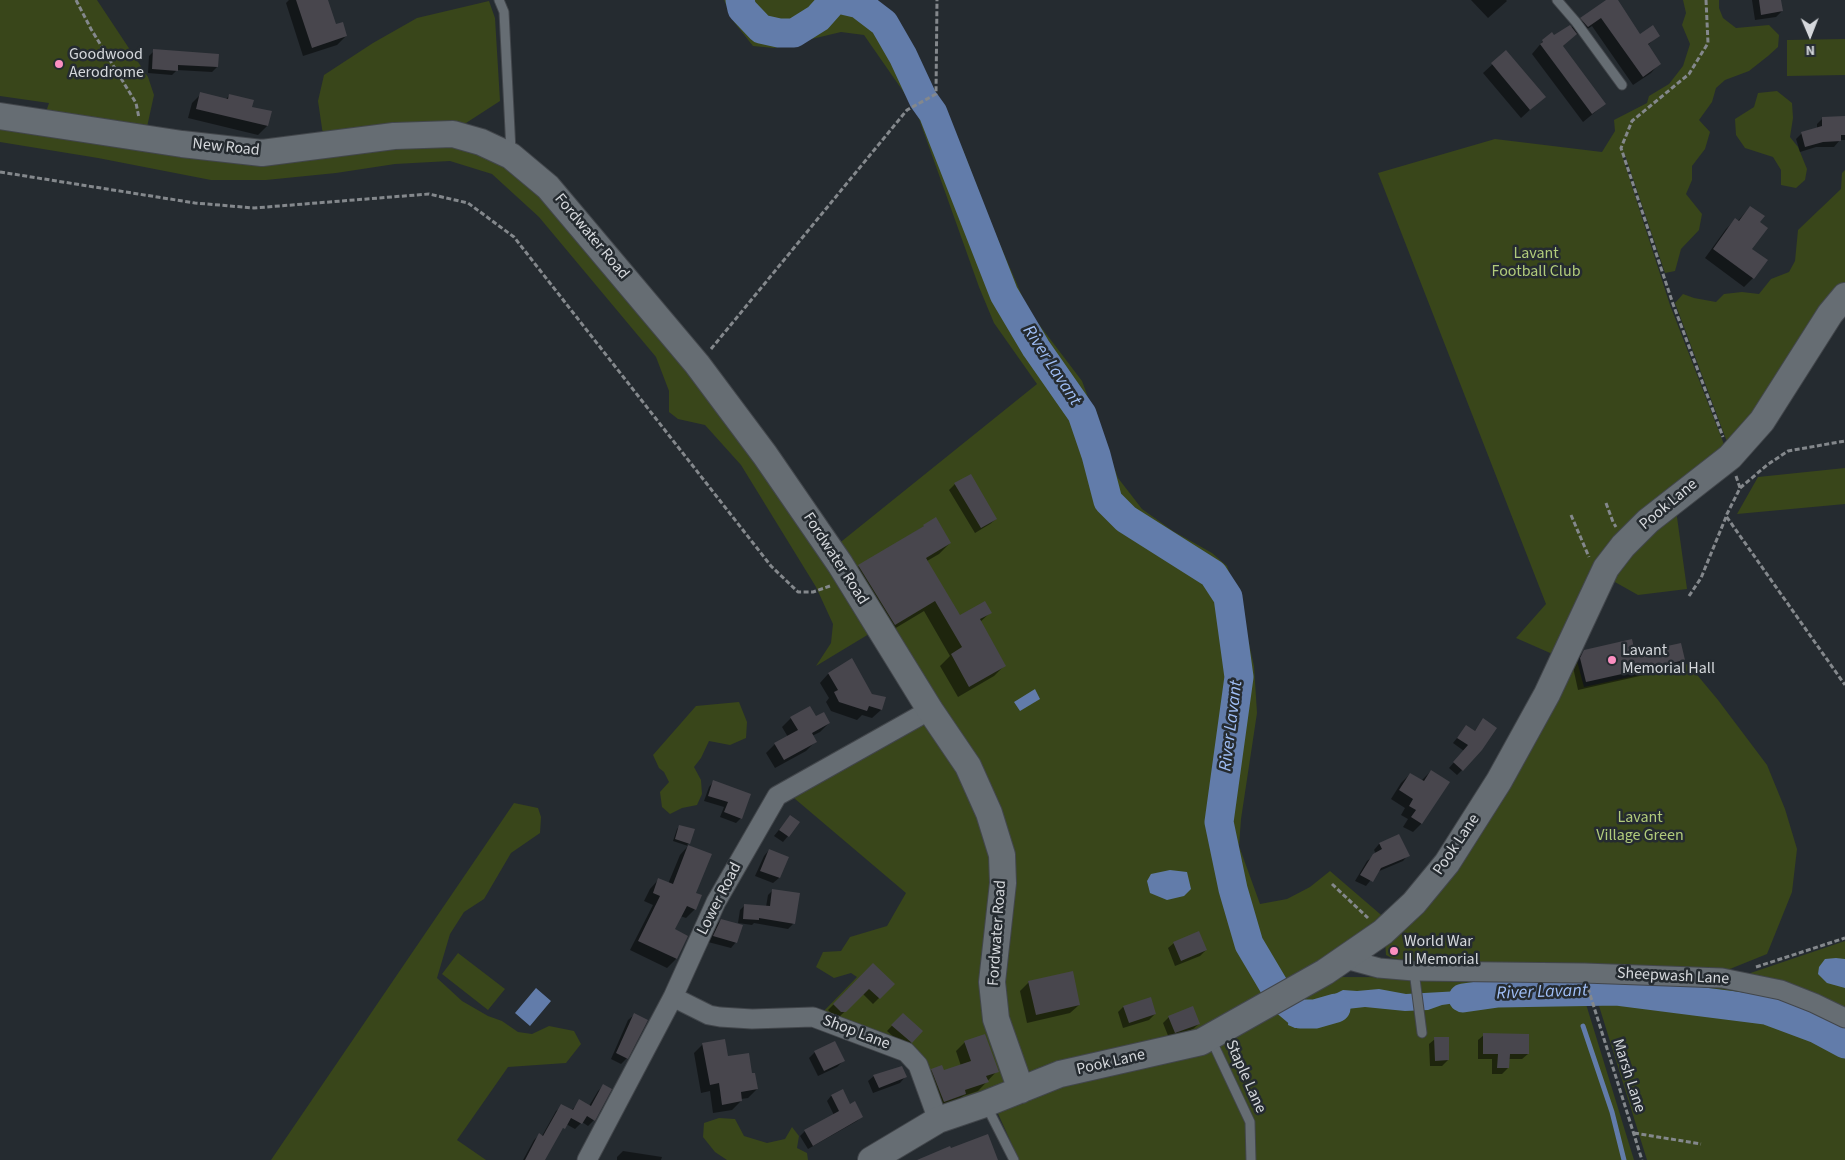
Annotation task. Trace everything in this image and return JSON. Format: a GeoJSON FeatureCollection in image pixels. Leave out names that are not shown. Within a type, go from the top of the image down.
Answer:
{"type":"FeatureCollection","features":[{"type":"Feature","properties":{"kind":"street","name":"New Road"},"geometry":{"type":"LineString","coordinates":[[0,116],[144,138],[262,153],[394,136],[453,134]]}},
{"type":"Feature","properties":{"kind":"street","name":"Fordwater Road"},"geometry":{"type":"LineString","coordinates":[[453,134],[481,142],[511,156],[548,187],[697,364],[765,455],[840,564],[930,710],[968,766],[989,813],[1002,855],[1003,884],[992,982],[996,1018],[1021,1090]]}},
{"type":"Feature","properties":{"kind":"street","name":"Pook Lane"},"geometry":{"type":"LineString","coordinates":[[871,1160],[938,1120],[986,1104],[1060,1074],[1201,1042],[1283,997],[1346,959],[1383,932],[1414,903],[1447,863],[1499,781],[1547,694],[1606,568],[1622,546],[1648,521],[1730,457],[1762,421],[1830,314],[1845,296]]}},
{"type":"Feature","properties":{"kind":"street","name":"Lower Road"},"geometry":{"type":"LineString","coordinates":[[587,1160],[673,997],[716,902],[776,796],[930,710]]}},
{"type":"Feature","properties":{"kind":"street","name":"Sheepwash Lane"},"geometry":{"type":"LineString","coordinates":[[1346,959],[1415,979],[1584,973],[1722,978],[1781,990],[1845,1018]]}},
{"type":"Feature","properties":{"kind":"street","name":"Shop Lane"},"geometry":{"type":"LineString","coordinates":[[673,997],[709,1015],[752,1019],[813,1017],[906,1052],[918,1065],[938,1120]]}},
{"type":"Feature","properties":{"kind":"lane"},"geometry":{"type":"LineString","coordinates":[[499,0],[504,12],[511,156]]}},
{"type":"Feature","properties":{"kind":"lane"},"geometry":{"type":"LineString","coordinates":[[1558,0],[1622,85]]}},
{"type":"Feature","properties":{"kind":"lane"},"geometry":{"type":"LineString","coordinates":[[1415,979],[1422,1033]]}},
{"type":"Feature","properties":{"kind":"lane","name":"Staple Lane"},"geometry":{"type":"LineString","coordinates":[[1210,1037],[1250,1122],[1251,1160]]}},
{"type":"Feature","properties":{"kind":"lane"},"geometry":{"type":"LineString","coordinates":[[986,1104],[1014,1160]]}},
{"type":"Feature","properties":{"kind":"path"},"geometry":{"type":"LineString","coordinates":[[76,0],[91,29],[136,103],[144,138]]}},
{"type":"Feature","properties":{"kind":"path"},"geometry":{"type":"LineString","coordinates":[[697,364],[907,110],[936,94],[937,0]]}},
{"type":"Feature","properties":{"kind":"path"},"geometry":{"type":"LineString","coordinates":[[1706,0],[1708,43],[1689,74],[1632,121],[1621,148],[1673,304],[1740,488]]}},
{"type":"Feature","properties":{"kind":"path"},"geometry":{"type":"LineString","coordinates":[[0,172],[195,203],[254,208],[430,194],[468,203],[514,237],[771,566],[798,592],[813,592],[838,584]]}},
{"type":"Feature","properties":{"kind":"path"},"geometry":{"type":"LineString","coordinates":[[1689,596],[1701,578],[1726,516],[1740,488],[1767,465],[1788,451],[1845,441]]}},
{"type":"Feature","properties":{"kind":"path"},"geometry":{"type":"LineString","coordinates":[[1572,515],[1589,557],[1606,568]]}},
{"type":"Feature","properties":{"kind":"path"},"geometry":{"type":"LineString","coordinates":[[1726,516],[1845,686]]}},
{"type":"Feature","properties":{"kind":"path"},"geometry":{"type":"LineString","coordinates":[[1332,884],[1383,932]]}},
{"type":"Feature","properties":{"kind":"path"},"geometry":{"type":"LineString","coordinates":[[1722,978],[1845,938]]}},
{"type":"Feature","properties":{"kind":"path","name":"Marsh Lane"},"geometry":{"type":"LineString","coordinates":[[1591,999],[1642,1160]]}},
{"type":"Feature","properties":{"kind":"path"},"geometry":{"type":"LineString","coordinates":[[1634,1133],[1701,1144]]}},
{"type":"Feature","properties":{"kind":"green space","name":"Goodwood Aerodrome"},"geometry":{"type":"Polygon","coordinates":[[[0,0],[97,0],[148,77],[154,95],[147,127],[46,112],[49,103],[0,96],[0,0]]]}},
{"type":"Feature","properties":{"kind":"green space"},"geometry":{"type":"Polygon","coordinates":[[[724,0],[868,0],[893,22],[937,108],[963,150],[993,228],[1028,310],[1082,381],[1118,478],[1142,509],[1173,531],[1212,553],[1227,566],[1240,603],[1254,666],[1257,713],[1241,819],[1239,846],[1260,904],[1287,899],[1310,887],[1330,871],[1387,920],[1199,1038],[940,1116],[920,1064],[818,1017],[857,977],[851,973],[834,978],[816,967],[823,952],[841,951],[850,937],[887,926],[906,893],[781,787],[922,705],[837,545],[1037,384],[994,323],[979,287],[918,116],[864,35],[841,32],[774,48],[753,46],[734,22],[724,0]]]}},
{"type":"Feature","properties":{"kind":"green space","name":"Lavant Football Club"},"geometry":{"type":"Polygon","coordinates":[[[1683,0],[1719,0],[1719,8],[1723,18],[1736,28],[1769,25],[1779,35],[1778,47],[1768,56],[1749,71],[1725,80],[1716,88],[1712,102],[1699,120],[1710,132],[1705,149],[1692,166],[1692,180],[1686,194],[1702,214],[1699,230],[1681,249],[1675,271],[1665,273],[1625,155],[1622,155],[1670,305],[1727,452],[1645,517],[1557,656],[1516,638],[1546,604],[1378,173],[1495,139],[1602,152],[1615,131],[1614,120],[1647,103],[1649,96],[1669,84],[1683,66],[1690,44],[1682,25],[1686,13],[1683,0]]]}},
{"type":"Feature","properties":{"kind":"green space"},"geometry":{"type":"Polygon","coordinates":[[[489,1],[495,18],[500,101],[466,123],[391,125],[323,135],[318,101],[324,75],[373,43],[417,18],[489,1]]]}},
{"type":"Feature","properties":{"kind":"green space"},"geometry":{"type":"Polygon","coordinates":[[[1845,39],[1845,75],[1787,76],[1787,40],[1845,39]]]}},
{"type":"Feature","properties":{"kind":"green space"},"geometry":{"type":"Polygon","coordinates":[[[1777,91],[1792,103],[1793,118],[1790,137],[1798,147],[1807,169],[1805,180],[1796,188],[1781,185],[1781,170],[1773,157],[1745,148],[1736,135],[1735,119],[1754,107],[1758,93],[1777,91]]]}},
{"type":"Feature","properties":{"kind":"green space"},"geometry":{"type":"Polygon","coordinates":[[[0,124],[264,162],[395,145],[476,147],[540,189],[690,372],[874,631],[816,666],[831,643],[833,624],[816,587],[741,465],[705,425],[678,419],[669,412],[669,391],[656,357],[539,217],[492,174],[450,161],[395,164],[336,173],[266,180],[211,180],[98,158],[0,142],[0,124]]]}},
{"type":"Feature","properties":{"kind":"green space"},"geometry":{"type":"Polygon","coordinates":[[[1845,170],[1845,288],[1730,450],[1675,303],[1683,294],[1716,302],[1724,294],[1742,292],[1759,294],[1771,279],[1789,272],[1795,261],[1798,230],[1841,189],[1842,173],[1845,170]]]}},
{"type":"Feature","properties":{"kind":"green space"},"geometry":{"type":"Polygon","coordinates":[[[1845,468],[1845,504],[1737,514],[1758,477],[1845,468]]]}},
{"type":"Feature","properties":{"kind":"green space"},"geometry":{"type":"Polygon","coordinates":[[[1676,510],[1687,589],[1638,595],[1606,577],[1676,510]]]}},
{"type":"Feature","properties":{"kind":"green space","name":"Lavant Village Green"},"geometry":{"type":"Polygon","coordinates":[[[1576,657],[1584,687],[1688,664],[1767,765],[1785,809],[1797,849],[1792,892],[1767,954],[1720,973],[1585,963],[1415,962],[1392,958],[1386,955],[1385,941],[1576,657]]]}},
{"type":"Feature","properties":{"kind":"green space"},"geometry":{"type":"Polygon","coordinates":[[[739,702],[747,722],[746,738],[730,745],[709,741],[701,758],[694,767],[701,780],[702,794],[697,805],[682,808],[670,814],[662,807],[660,792],[669,782],[653,755],[696,706],[739,702]]]}},
{"type":"Feature","properties":{"kind":"green space"},"geometry":{"type":"Polygon","coordinates":[[[514,803],[538,808],[541,817],[540,833],[511,853],[484,899],[464,912],[450,934],[437,978],[462,1001],[488,1016],[502,1021],[518,1032],[532,1034],[549,1026],[574,1031],[581,1044],[566,1063],[508,1067],[457,1140],[486,1160],[271,1160],[514,803]]]}},
{"type":"Feature","properties":{"kind":"green space"},"geometry":{"type":"Polygon","coordinates":[[[1845,941],[1845,1160],[1647,1160],[1590,977],[1721,983],[1845,941]]]}},
{"type":"Feature","properties":{"kind":"green space"},"geometry":{"type":"Polygon","coordinates":[[[458,953],[505,989],[488,1010],[442,974],[458,953]]]}},
{"type":"Feature","properties":{"kind":"green space"},"geometry":{"type":"Polygon","coordinates":[[[1341,977],[1578,978],[1634,1160],[1019,1160],[995,1107],[1341,977]]]}},
{"type":"Feature","properties":{"kind":"green space"},"geometry":{"type":"Polygon","coordinates":[[[719,1118],[735,1119],[744,1136],[767,1143],[785,1139],[792,1127],[799,1136],[797,1148],[807,1153],[808,1160],[727,1160],[715,1152],[703,1137],[704,1123],[719,1118]]]}},
{"type":"Feature","properties":{"kind":"water"},"geometry":{"type":"Polygon","coordinates":[[[1035,689],[1040,699],[1020,711],[1014,702],[1035,689]]]}},
{"type":"Feature","properties":{"kind":"water"},"geometry":{"type":"Polygon","coordinates":[[[1170,870],[1187,872],[1191,889],[1184,896],[1167,900],[1150,893],[1147,881],[1151,874],[1170,870]]]}},
{"type":"Feature","properties":{"kind":"water"},"geometry":{"type":"Polygon","coordinates":[[[1825,959],[1845,959],[1845,988],[1827,983],[1818,974],[1819,967],[1825,959]]]}},
{"type":"Feature","properties":{"kind":"water"},"geometry":{"type":"Polygon","coordinates":[[[536,988],[551,1001],[530,1026],[515,1013],[536,988]]]}},
{"type":"Feature","properties":{"kind":"water"},"geometry":{"type":"Polygon","coordinates":[[[1379,989],[1406,994],[1496,989],[1502,993],[1498,997],[1442,1005],[1428,1010],[1405,1011],[1365,1007],[1347,1009],[1302,1028],[1288,1025],[1289,1017],[1343,990],[1379,989]]]}},
{"type":"Feature","properties":{"kind":"building"},"geometry":{"type":"Polygon","coordinates":[[[296,0],[328,0],[336,24],[343,22],[347,36],[312,48],[296,0]]]}},
{"type":"Feature","properties":{"kind":"building"},"geometry":{"type":"Polygon","coordinates":[[[1606,0],[1618,0],[1640,34],[1653,25],[1660,36],[1648,44],[1661,64],[1643,77],[1601,18],[1588,27],[1580,18],[1606,0]]]}},
{"type":"Feature","properties":{"kind":"building"},"geometry":{"type":"Polygon","coordinates":[[[1759,0],[1781,0],[1783,11],[1761,15],[1759,0]]]}},
{"type":"Feature","properties":{"kind":"building"},"geometry":{"type":"Polygon","coordinates":[[[1570,25],[1577,34],[1563,46],[1606,104],[1592,114],[1540,44],[1552,32],[1554,35],[1570,25]]]}},
{"type":"Feature","properties":{"kind":"building"},"geometry":{"type":"Polygon","coordinates":[[[153,49],[219,54],[218,67],[178,65],[178,71],[152,69],[153,49]]]}},
{"type":"Feature","properties":{"kind":"building"},"geometry":{"type":"Polygon","coordinates":[[[1506,50],[1546,97],[1530,110],[1491,63],[1506,50]]]}},
{"type":"Feature","properties":{"kind":"building"},"geometry":{"type":"Polygon","coordinates":[[[200,92],[228,99],[229,94],[254,100],[252,107],[272,111],[268,126],[196,109],[200,92]]]}},
{"type":"Feature","properties":{"kind":"building"},"geometry":{"type":"Polygon","coordinates":[[[1845,116],[1845,135],[1841,135],[1841,141],[1823,142],[1805,147],[1801,132],[1822,126],[1822,117],[1845,116]]]}},
{"type":"Feature","properties":{"kind":"building"},"geometry":{"type":"Polygon","coordinates":[[[1750,206],[1765,216],[1760,222],[1768,228],[1752,249],[1768,260],[1754,279],[1713,249],[1735,218],[1739,221],[1750,206]]]}},
{"type":"Feature","properties":{"kind":"building"},"geometry":{"type":"Polygon","coordinates":[[[971,474],[997,519],[981,528],[954,483],[971,474]]]}},
{"type":"Feature","properties":{"kind":"building"},"geometry":{"type":"Polygon","coordinates":[[[936,517],[951,543],[926,558],[960,615],[985,601],[992,613],[980,619],[1006,666],[969,687],[951,654],[962,647],[935,601],[895,625],[858,565],[936,517]]]}},
{"type":"Feature","properties":{"kind":"building"},"geometry":{"type":"Polygon","coordinates":[[[1632,639],[1635,653],[1681,643],[1685,660],[1586,682],[1580,658],[1584,650],[1632,639]]]}},
{"type":"Feature","properties":{"kind":"building"},"geometry":{"type":"Polygon","coordinates":[[[852,658],[872,694],[886,697],[882,710],[869,706],[867,711],[839,702],[834,692],[838,690],[828,673],[852,658]]]}},
{"type":"Feature","properties":{"kind":"building"},"geometry":{"type":"Polygon","coordinates":[[[810,706],[816,716],[824,712],[830,723],[812,733],[817,742],[784,760],[774,743],[798,730],[790,717],[810,706]]]}},
{"type":"Feature","properties":{"kind":"building"},"geometry":{"type":"Polygon","coordinates":[[[1483,718],[1497,728],[1482,750],[1463,771],[1453,762],[1468,745],[1457,738],[1466,725],[1475,731],[1483,718]]]}},
{"type":"Feature","properties":{"kind":"building"},"geometry":{"type":"Polygon","coordinates":[[[1431,770],[1450,782],[1422,824],[1411,817],[1416,810],[1409,806],[1413,799],[1399,790],[1410,773],[1424,781],[1431,770]]]}},
{"type":"Feature","properties":{"kind":"building"},"geometry":{"type":"Polygon","coordinates":[[[713,780],[751,794],[742,819],[724,812],[728,802],[708,796],[713,780]]]}},
{"type":"Feature","properties":{"kind":"building"},"geometry":{"type":"Polygon","coordinates":[[[790,815],[800,822],[789,837],[779,830],[790,815]]]}},
{"type":"Feature","properties":{"kind":"building"},"geometry":{"type":"Polygon","coordinates":[[[679,825],[695,829],[690,844],[675,839],[679,825]]]}},
{"type":"Feature","properties":{"kind":"building"},"geometry":{"type":"Polygon","coordinates":[[[1399,834],[1410,856],[1381,868],[1373,882],[1360,875],[1373,854],[1382,849],[1379,843],[1399,834]]]}},
{"type":"Feature","properties":{"kind":"building"},"geometry":{"type":"Polygon","coordinates":[[[688,845],[712,854],[696,893],[702,895],[696,910],[687,906],[675,929],[688,936],[677,959],[638,941],[660,896],[653,893],[658,878],[673,884],[688,845]]]}},
{"type":"Feature","properties":{"kind":"building"},"geometry":{"type":"Polygon","coordinates":[[[769,849],[789,857],[780,878],[760,871],[769,849]]]}},
{"type":"Feature","properties":{"kind":"building"},"geometry":{"type":"Polygon","coordinates":[[[772,889],[800,893],[795,924],[759,918],[759,920],[743,919],[744,904],[770,906],[772,889]]]}},
{"type":"Feature","properties":{"kind":"building"},"geometry":{"type":"Polygon","coordinates":[[[721,919],[743,925],[737,943],[713,936],[721,919]]]}},
{"type":"Feature","properties":{"kind":"building"},"geometry":{"type":"Polygon","coordinates":[[[1199,931],[1207,950],[1181,961],[1173,942],[1199,931]]]}},
{"type":"Feature","properties":{"kind":"building"},"geometry":{"type":"Polygon","coordinates":[[[873,963],[895,984],[880,999],[869,989],[846,1012],[841,1012],[833,1004],[873,963]]]}},
{"type":"Feature","properties":{"kind":"building"},"geometry":{"type":"Polygon","coordinates":[[[1073,971],[1080,1005],[1036,1015],[1028,981],[1073,971]]]}},
{"type":"Feature","properties":{"kind":"building"},"geometry":{"type":"Polygon","coordinates":[[[1151,997],[1156,1014],[1129,1023],[1123,1006],[1151,997]]]}},
{"type":"Feature","properties":{"kind":"building"},"geometry":{"type":"Polygon","coordinates":[[[1193,1006],[1200,1024],[1175,1033],[1168,1016],[1193,1006]]]}},
{"type":"Feature","properties":{"kind":"building"},"geometry":{"type":"Polygon","coordinates":[[[634,1013],[648,1020],[628,1059],[616,1053],[634,1013]]]}},
{"type":"Feature","properties":{"kind":"building"},"geometry":{"type":"Polygon","coordinates":[[[903,1013],[923,1031],[912,1043],[891,1025],[903,1013]]]}},
{"type":"Feature","properties":{"kind":"building"},"geometry":{"type":"Polygon","coordinates":[[[1483,1033],[1529,1034],[1529,1054],[1510,1054],[1509,1068],[1497,1068],[1498,1054],[1483,1054],[1483,1033]]]}},
{"type":"Feature","properties":{"kind":"building"},"geometry":{"type":"Polygon","coordinates":[[[985,1034],[999,1072],[986,1076],[989,1082],[965,1090],[966,1094],[944,1102],[931,1069],[942,1065],[944,1070],[971,1061],[964,1041],[985,1034]]]}},
{"type":"Feature","properties":{"kind":"building"},"geometry":{"type":"Polygon","coordinates":[[[1434,1037],[1449,1037],[1449,1060],[1435,1061],[1434,1037]]]}},
{"type":"Feature","properties":{"kind":"building"},"geometry":{"type":"Polygon","coordinates":[[[725,1039],[728,1056],[749,1053],[752,1073],[755,1073],[758,1089],[741,1092],[742,1101],[722,1105],[719,1083],[710,1085],[702,1043],[725,1039]]]}},
{"type":"Feature","properties":{"kind":"building"},"geometry":{"type":"Polygon","coordinates":[[[835,1041],[845,1061],[824,1071],[814,1051],[835,1041]]]}},
{"type":"Feature","properties":{"kind":"building"},"geometry":{"type":"Polygon","coordinates":[[[902,1066],[907,1077],[879,1088],[873,1075],[902,1066]]]}},
{"type":"Feature","properties":{"kind":"building"},"geometry":{"type":"Polygon","coordinates":[[[603,1084],[612,1089],[595,1121],[587,1116],[582,1124],[571,1118],[565,1129],[563,1128],[545,1160],[525,1160],[539,1133],[543,1136],[561,1104],[573,1110],[579,1099],[591,1106],[603,1084]]]}},
{"type":"Feature","properties":{"kind":"building"},"geometry":{"type":"Polygon","coordinates":[[[843,1089],[850,1104],[855,1101],[863,1117],[813,1146],[804,1130],[839,1111],[831,1095],[843,1089]]]}},
{"type":"Feature","properties":{"kind":"building"},"geometry":{"type":"Polygon","coordinates":[[[988,1134],[998,1160],[917,1160],[950,1146],[951,1148],[988,1134]]]}},
{"type":"Feature","properties":{"kind":"waterway","name":"River Lavant"},"geometry":{"type":"LineString","coordinates":[[740,0],[742,9],[761,29],[779,33],[794,33],[818,18],[834,0]]}},
{"type":"Feature","properties":{"kind":"waterway","name":"River Lavant"},"geometry":{"type":"LineString","coordinates":[[842,0],[859,4],[884,23],[903,56],[923,99],[933,113],[1004,294],[1036,348],[1082,414],[1096,455],[1108,501],[1126,519],[1213,574],[1228,597],[1239,677],[1219,822],[1233,889],[1249,944],[1281,998],[1300,1014],[1315,1014],[1336,1008]]}},
{"type":"Feature","properties":{"kind":"waterway","name":"River Lavant"},"geometry":{"type":"LineString","coordinates":[[1463,998],[1498,993],[1617,991],[1766,1010],[1817,1029],[1845,1044]]}},
{"type":"Feature","properties":{"kind":"waterway"},"geometry":{"type":"LineString","coordinates":[[1583,1026],[1612,1112],[1624,1160]]}},
{"type":"Feature","properties":{"kind":"place","name":"Goodwood Aerodrome"},"geometry":{"type":"Point","coordinates":[59,64]}},
{"type":"Feature","properties":{"kind":"place","name":"Lavant Memorial Hall"},"geometry":{"type":"Point","coordinates":[1612,660]}},
{"type":"Feature","properties":{"kind":"place","name":"World War II Memorial"},"geometry":{"type":"Point","coordinates":[1394,951]}}]}
